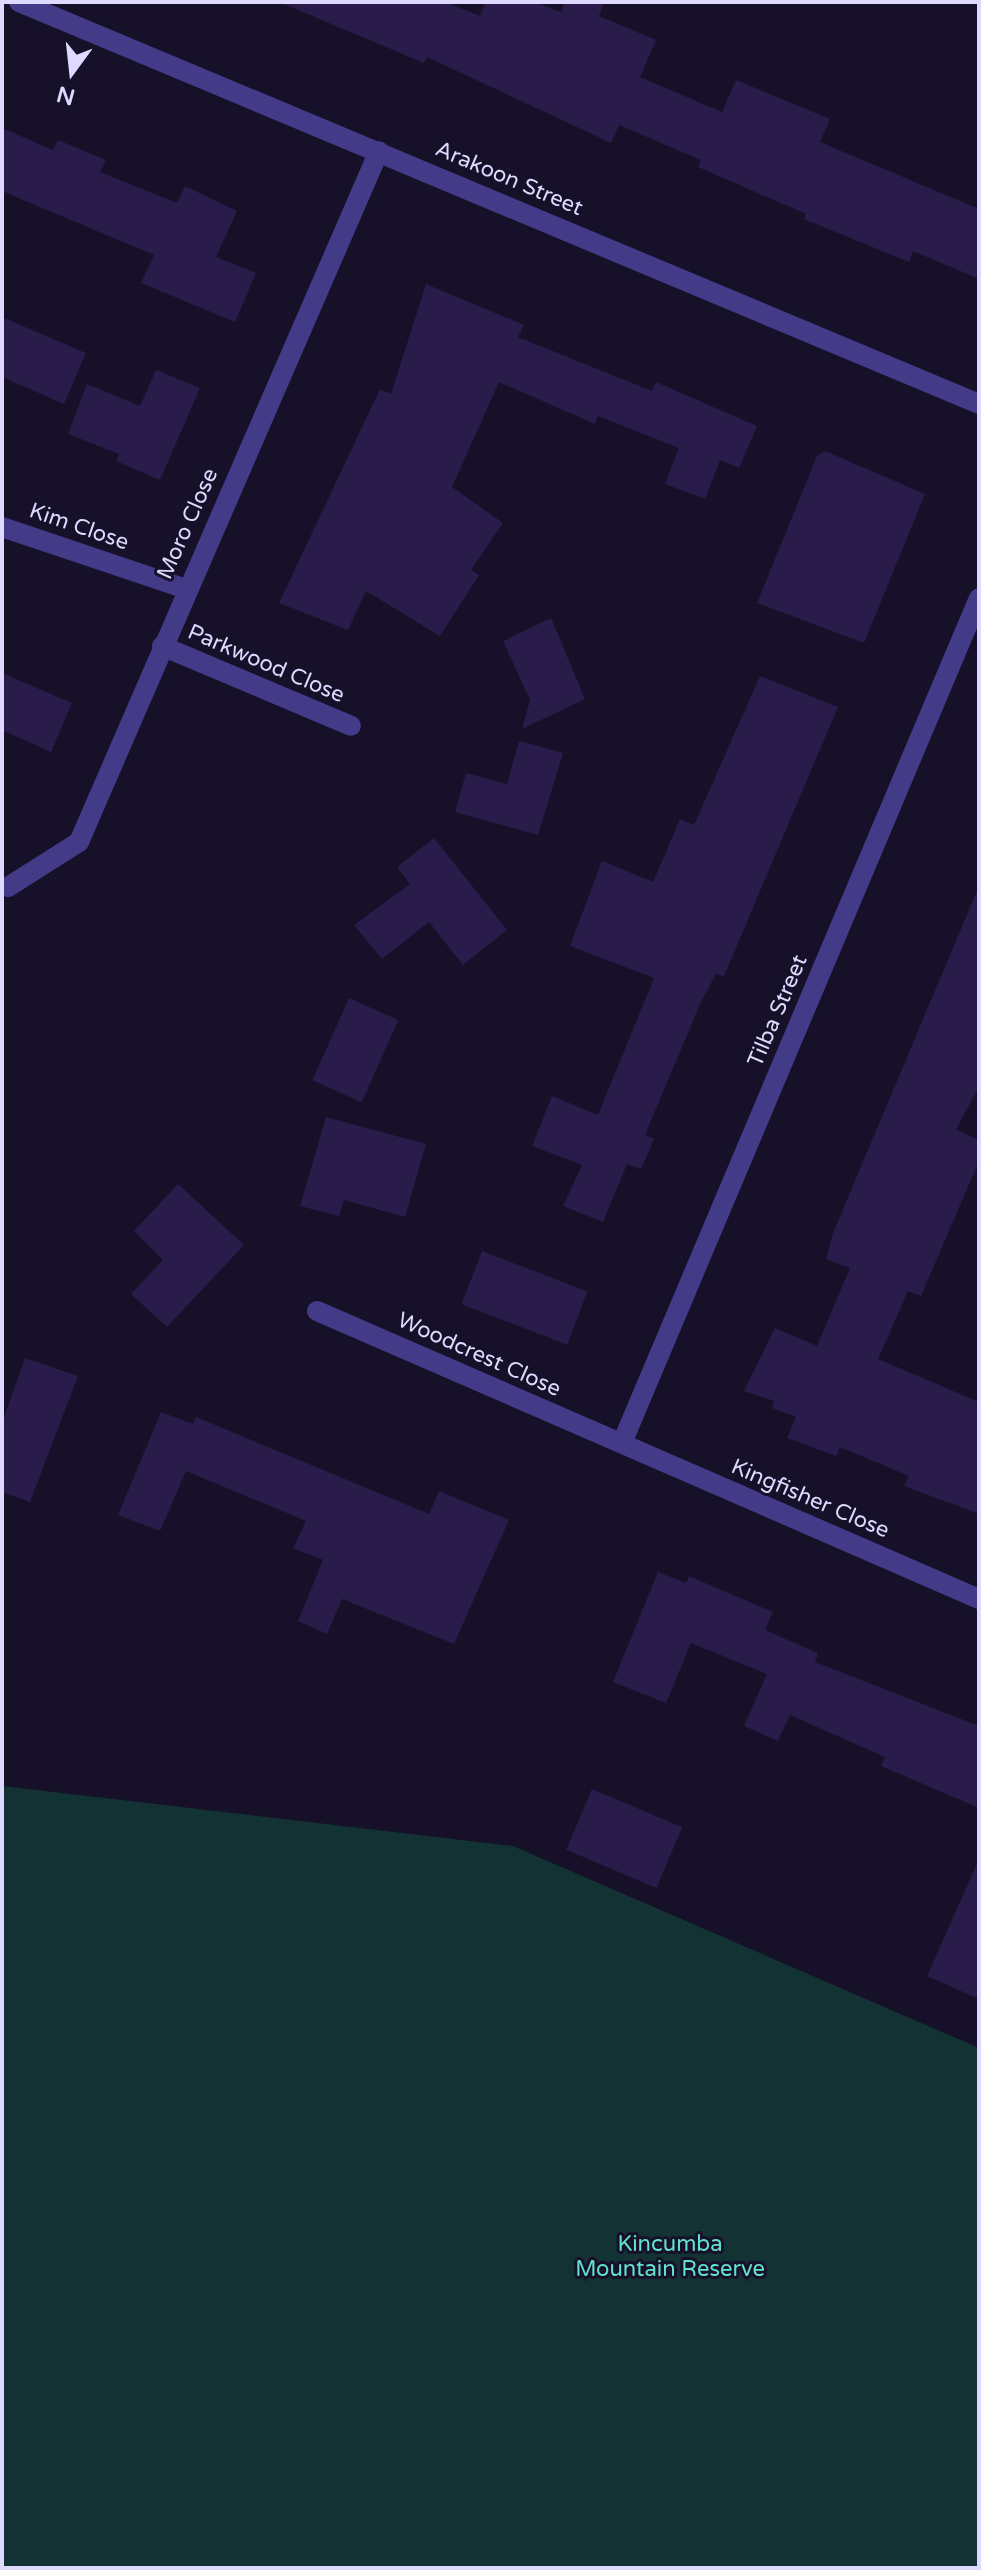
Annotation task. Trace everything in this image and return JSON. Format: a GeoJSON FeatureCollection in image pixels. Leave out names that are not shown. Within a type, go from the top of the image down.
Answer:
{"type":"FeatureCollection","features":[{"type":"Feature","properties":{"kind":"street","name":"Arakoon Street"},"geometry":{"type":"LineString","coordinates":[[19,2],[979,404]]}},
{"type":"Feature","properties":{"kind":"street","name":"Moro Close"},"geometry":{"type":"LineString","coordinates":[[8,887],[79,842],[186,589],[379,151]]}},
{"type":"Feature","properties":{"kind":"street","name":"Kim Close"},"geometry":{"type":"LineString","coordinates":[[2,527],[186,589]]}},
{"type":"Feature","properties":{"kind":"street","name":"Tilba Street"},"geometry":{"type":"LineString","coordinates":[[622,1443],[979,598]]}},
{"type":"Feature","properties":{"kind":"street","name":"Parkwood Close"},"geometry":{"type":"LineString","coordinates":[[162,646],[351,726]]}},
{"type":"Feature","properties":{"kind":"street","name":"Woodcrest Close"},"geometry":{"type":"LineString","coordinates":[[317,1311],[622,1443]]}},
{"type":"Feature","properties":{"kind":"street","name":"Kingfisher Close"},"geometry":{"type":"LineString","coordinates":[[622,1443],[979,1599]]}},
{"type":"Feature","properties":{"kind":"green space","name":"Kincumba Mountain Reserve"},"geometry":{"type":"Polygon","coordinates":[[[2,1786],[513,1846],[979,2048],[979,2568],[2,2568],[2,1786]]]}},
{"type":"Feature","properties":{"kind":"building"},"geometry":{"type":"Polygon","coordinates":[[[279,2],[445,2],[480,16],[486,2],[535,2],[561,12],[565,2],[604,2],[599,16],[656,40],[640,77],[722,112],[736,80],[830,119],[820,142],[979,209],[979,279],[913,251],[909,262],[804,219],[806,214],[698,167],[701,160],[619,125],[611,143],[427,57],[424,63],[279,2]]]}},
{"type":"Feature","properties":{"kind":"building"},"geometry":{"type":"Polygon","coordinates":[[[2,128],[53,150],[58,140],[106,160],[100,172],[177,203],[185,186],[237,211],[216,257],[256,273],[235,322],[141,283],[154,255],[2,191],[2,128]]]}},
{"type":"Feature","properties":{"kind":"building"},"geometry":{"type":"Polygon","coordinates":[[[426,284],[524,325],[518,337],[652,391],[656,382],[757,426],[739,468],[720,460],[705,499],[665,484],[679,448],[598,416],[595,424],[499,382],[452,487],[503,523],[471,570],[479,575],[440,636],[366,591],[348,630],[279,603],[380,389],[391,394],[426,284]]]}},
{"type":"Feature","properties":{"kind":"building"},"geometry":{"type":"Polygon","coordinates":[[[2,317],[86,353],[64,404],[2,377],[2,317]]]}},
{"type":"Feature","properties":{"kind":"building"},"geometry":{"type":"Polygon","coordinates":[[[156,370],[200,388],[160,480],[116,461],[119,454],[68,434],[87,384],[140,406],[156,370]]]}},
{"type":"Feature","properties":{"kind":"building"},"geometry":{"type":"Polygon","coordinates":[[[825,451],[925,494],[864,643],[757,603],[817,456],[825,451]]]}},
{"type":"Feature","properties":{"kind":"building"},"geometry":{"type":"Polygon","coordinates":[[[551,618],[585,699],[522,729],[530,700],[503,641],[551,618]]]}},
{"type":"Feature","properties":{"kind":"building"},"geometry":{"type":"Polygon","coordinates":[[[2,673],[72,703],[51,752],[2,730],[2,673]]]}},
{"type":"Feature","properties":{"kind":"building"},"geometry":{"type":"Polygon","coordinates":[[[760,676],[838,707],[724,976],[716,974],[700,1004],[645,1135],[654,1139],[641,1169],[627,1164],[603,1222],[563,1206],[582,1165],[532,1146],[552,1096],[598,1115],[654,978],[570,946],[602,861],[653,882],[680,819],[694,825],[760,676]]]}},
{"type":"Feature","properties":{"kind":"building"},"geometry":{"type":"Polygon","coordinates":[[[519,741],[563,753],[538,835],[455,812],[466,773],[507,784],[519,741]]]}},
{"type":"Feature","properties":{"kind":"building"},"geometry":{"type":"Polygon","coordinates":[[[434,838],[507,930],[463,965],[429,922],[382,959],[354,925],[410,884],[397,867],[434,838]]]}},
{"type":"Feature","properties":{"kind":"building"},"geometry":{"type":"Polygon","coordinates":[[[979,886],[979,1086],[956,1130],[979,1140],[979,1161],[921,1296],[908,1291],[878,1359],[979,1402],[979,1514],[904,1486],[909,1476],[840,1447],[836,1456],[787,1438],[796,1417],[772,1408],[774,1401],[744,1391],[775,1328],[817,1346],[850,1268],[826,1259],[833,1233],[979,886]]]}},
{"type":"Feature","properties":{"kind":"building"},"geometry":{"type":"Polygon","coordinates":[[[349,998],[398,1020],[362,1102],[312,1080],[349,998]]]}},
{"type":"Feature","properties":{"kind":"building"},"geometry":{"type":"Polygon","coordinates":[[[326,1117],[426,1144],[405,1217],[344,1200],[339,1216],[300,1206],[326,1117]]]}},
{"type":"Feature","properties":{"kind":"building"},"geometry":{"type":"Polygon","coordinates":[[[178,1184],[244,1245],[167,1327],[131,1294],[163,1260],[134,1231],[178,1184]]]}},
{"type":"Feature","properties":{"kind":"building"},"geometry":{"type":"Polygon","coordinates":[[[482,1251],[587,1291],[567,1345],[462,1304],[482,1251]]]}},
{"type":"Feature","properties":{"kind":"building"},"geometry":{"type":"Polygon","coordinates":[[[25,1358],[78,1376],[30,1502],[2,1492],[2,1423],[25,1358]]]}},
{"type":"Feature","properties":{"kind":"building"},"geometry":{"type":"Polygon","coordinates":[[[161,1412],[193,1424],[196,1417],[429,1514],[439,1491],[509,1520],[454,1644],[342,1599],[327,1634],[298,1621],[323,1560],[293,1548],[306,1521],[186,1471],[160,1531],[118,1515],[161,1412]]]}},
{"type":"Feature","properties":{"kind":"building"},"geometry":{"type":"Polygon","coordinates":[[[658,1572],[686,1583],[689,1576],[773,1612],[765,1630],[818,1653],[815,1662],[979,1726],[979,1808],[881,1766],[885,1757],[790,1715],[778,1741],[744,1726],[767,1674],[691,1643],[666,1703],[613,1682],[658,1572]]]}},
{"type":"Feature","properties":{"kind":"building"},"geometry":{"type":"Polygon","coordinates":[[[592,1789],[682,1827],[656,1888],[566,1850],[592,1789]]]}},
{"type":"Feature","properties":{"kind":"building"},"geometry":{"type":"Polygon","coordinates":[[[979,1859],[979,1999],[927,1976],[979,1859]]]}}]}
